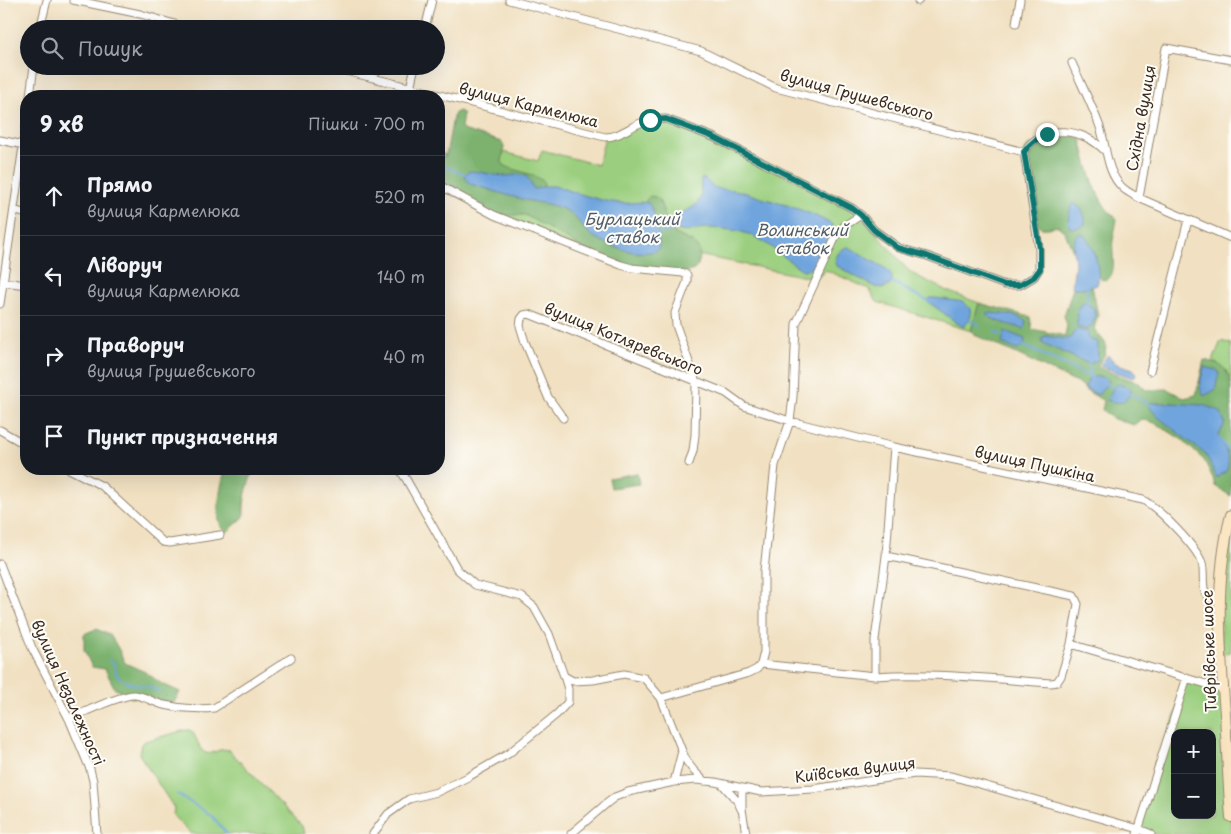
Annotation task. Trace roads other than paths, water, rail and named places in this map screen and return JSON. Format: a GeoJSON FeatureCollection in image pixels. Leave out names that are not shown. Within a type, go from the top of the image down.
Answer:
{"type":"FeatureCollection","features":[{"type":"Feature","properties":{"kind":"main road","name":"Тиврівське шосе"},"geometry":{"type":"LineString","coordinates":[[1231,516],[1224,546],[1220,599],[1231,817]]}},
{"type":"Feature","properties":{"kind":"street"},"geometry":{"type":"LineString","coordinates":[[42,20],[47,0]]}},
{"type":"Feature","properties":{"kind":"street"},"geometry":{"type":"LineString","coordinates":[[73,0],[161,20]]}},
{"type":"Feature","properties":{"kind":"street"},"geometry":{"type":"LineString","coordinates":[[427,20],[432,0]]}},
{"type":"Feature","properties":{"kind":"street","name":"вулиця Грушевського"},"geometry":{"type":"LineString","coordinates":[[509,0],[701,51],[776,88],[1024,152]]}},
{"type":"Feature","properties":{"kind":"street"},"geometry":{"type":"LineString","coordinates":[[1016,23],[1020,0]]}},
{"type":"Feature","properties":{"kind":"street","name":"Східна вулиця"},"geometry":{"type":"LineString","coordinates":[[1139,198],[1166,48],[1231,60]]}},
{"type":"Feature","properties":{"kind":"street","name":"Східна вулиця"},"geometry":{"type":"LineString","coordinates":[[1072,63],[1100,128],[1110,166],[1119,184],[1127,192],[1139,198],[1231,238]]}},
{"type":"Feature","properties":{"kind":"street"},"geometry":{"type":"LineString","coordinates":[[31,90],[33,75]]}},
{"type":"Feature","properties":{"kind":"street","name":"вулиця Кармелюка"},"geometry":{"type":"LineString","coordinates":[[360,75],[418,90]]}},
{"type":"Feature","properties":{"kind":"street"},"geometry":{"type":"LineString","coordinates":[[410,88],[414,75]]}},
{"type":"Feature","properties":{"kind":"street","name":"вулиця Кармелюка"},"geometry":{"type":"LineString","coordinates":[[445,96],[605,137],[615,136],[640,123],[666,119],[713,137],[852,208],[874,230],[898,248],[927,256],[1005,285],[1020,285],[1034,277],[1040,269],[1040,249],[1024,152]]}},
{"type":"Feature","properties":{"kind":"street"},"geometry":{"type":"LineString","coordinates":[[1024,152],[1028,146],[1041,137],[1060,131],[1086,137],[1106,152]]}},
{"type":"Feature","properties":{"kind":"street"},"geometry":{"type":"LineString","coordinates":[[0,140],[20,143]]}},
{"type":"Feature","properties":{"kind":"street"},"geometry":{"type":"LineString","coordinates":[[0,304],[20,170]]}},
{"type":"Feature","properties":{"kind":"street"},"geometry":{"type":"LineString","coordinates":[[445,188],[494,214],[621,265],[632,268],[684,272],[687,275],[687,282],[676,313],[676,325],[696,382],[695,435],[689,463]]}},
{"type":"Feature","properties":{"kind":"street"},"geometry":{"type":"LineString","coordinates":[[14,210],[20,212]]}},
{"type":"Feature","properties":{"kind":"street"},"geometry":{"type":"LineString","coordinates":[[661,698],[749,673],[757,669],[761,664],[764,652],[764,571],[775,465],[790,421],[793,397],[796,324],[838,232],[861,215]]}},
{"type":"Feature","properties":{"kind":"street"},"geometry":{"type":"LineString","coordinates":[[1150,371],[1188,220]]}},
{"type":"Feature","properties":{"kind":"street"},"geometry":{"type":"LineString","coordinates":[[4,282],[20,284]]}},
{"type":"Feature","properties":{"kind":"street","name":"вулиця Котляревського"},"geometry":{"type":"LineString","coordinates":[[563,418],[548,397],[525,342],[520,326],[520,319],[524,315],[529,314],[726,393],[744,406],[790,421]]}},
{"type":"Feature","properties":{"kind":"street","name":"вулиця Пушкіна"},"geometry":{"type":"LineString","coordinates":[[790,421],[894,447],[1143,500],[1156,509],[1195,550],[1203,568],[1205,593],[1208,596],[1220,599]]}},
{"type":"Feature","properties":{"kind":"street"},"geometry":{"type":"LineString","coordinates":[[0,430],[20,442]]}},
{"type":"Feature","properties":{"kind":"street"},"geometry":{"type":"LineString","coordinates":[[875,676],[875,640],[886,556],[894,447]]}},
{"type":"Feature","properties":{"kind":"street"},"geometry":{"type":"LineString","coordinates":[[81,475],[102,486],[163,542],[170,543],[220,535]]}},
{"type":"Feature","properties":{"kind":"street"},"geometry":{"type":"LineString","coordinates":[[373,834],[388,814],[409,799],[437,792],[508,754],[557,714],[568,702],[568,689],[549,634],[534,607],[522,597],[475,585],[457,569],[403,475]]}},
{"type":"Feature","properties":{"kind":"street"},"geometry":{"type":"LineString","coordinates":[[761,664],[875,676],[966,676],[1057,682],[1061,676],[1071,644],[1078,604],[1074,596],[886,556]]}},
{"type":"Feature","properties":{"kind":"street","name":"вулиця Незалежності"},"geometry":{"type":"LineString","coordinates":[[0,564],[32,648],[69,719],[90,769],[93,781],[96,834]]}},
{"type":"Feature","properties":{"kind":"street"},"geometry":{"type":"LineString","coordinates":[[1071,644],[1223,688]]}},
{"type":"Feature","properties":{"kind":"street"},"geometry":{"type":"LineString","coordinates":[[69,719],[129,695],[136,695],[164,705],[204,710],[214,708],[291,658]]}},
{"type":"Feature","properties":{"kind":"street"},"geometry":{"type":"LineString","coordinates":[[564,676],[573,681],[593,680],[624,674],[644,678],[661,698],[690,767],[704,781]]}},
{"type":"Feature","properties":{"kind":"street"},"geometry":{"type":"LineString","coordinates":[[1138,831],[1187,678]]}},
{"type":"Feature","properties":{"kind":"street"},"geometry":{"type":"LineString","coordinates":[[674,782],[682,751]]}},
{"type":"Feature","properties":{"kind":"street","name":"Київська вулиця"},"geometry":{"type":"LineString","coordinates":[[571,834],[615,797],[628,792],[674,782],[704,781],[761,792],[813,789],[915,774],[951,776],[1151,834]]}},
{"type":"Feature","properties":{"kind":"street"},"geometry":{"type":"LineString","coordinates":[[722,784],[742,809]]}},
{"type":"Feature","properties":{"kind":"street"},"geometry":{"type":"LineString","coordinates":[[742,788],[742,809],[746,834]]}},
{"type":"Feature","properties":{"kind":"water","name":"Бурлацький ставок"},"geometry":{"type":"Polygon","coordinates":[[[469,171],[500,176],[523,175],[534,189],[554,186],[612,202],[648,203],[654,216],[659,247],[655,251],[642,253],[611,246],[591,235],[573,215],[563,209],[512,197],[470,184],[465,178],[465,174],[469,171]]]}},
{"type":"Feature","properties":{"kind":"water","name":"Волинський ставок"},"geometry":{"type":"Polygon","coordinates":[[[702,178],[716,188],[740,191],[790,206],[831,224],[833,226],[833,235],[820,263],[815,268],[803,270],[763,242],[746,233],[706,228],[683,232],[676,229],[677,218],[680,214],[692,208],[699,201],[702,178]]]}},
{"type":"Feature","properties":{"kind":"water"},"geometry":{"type":"Polygon","coordinates":[[[1072,203],[1078,206],[1084,214],[1085,224],[1080,227],[1070,228],[1068,222],[1072,203]]]}},
{"type":"Feature","properties":{"kind":"water"},"geometry":{"type":"Polygon","coordinates":[[[1080,233],[1089,241],[1092,248],[1097,264],[1098,279],[1097,285],[1073,288],[1075,265],[1073,244],[1080,233]]]}},
{"type":"Feature","properties":{"kind":"water"},"geometry":{"type":"Polygon","coordinates":[[[849,247],[888,270],[892,277],[890,285],[884,288],[875,287],[837,266],[838,254],[843,249],[849,247]]]}},
{"type":"Feature","properties":{"kind":"water"},"geometry":{"type":"Polygon","coordinates":[[[930,298],[964,302],[970,309],[971,316],[964,327],[927,301],[930,298]]]}},
{"type":"Feature","properties":{"kind":"water"},"geometry":{"type":"Polygon","coordinates":[[[1084,303],[1093,307],[1095,312],[1089,329],[1077,326],[1078,307],[1084,303]]]}},
{"type":"Feature","properties":{"kind":"water"},"geometry":{"type":"Polygon","coordinates":[[[988,313],[1008,314],[1018,317],[1026,322],[1024,329],[997,321],[988,316],[988,313]]]}},
{"type":"Feature","properties":{"kind":"water"},"geometry":{"type":"Polygon","coordinates":[[[1076,329],[1088,332],[1089,339],[1098,342],[1098,360],[1089,364],[1042,341],[1042,338],[1046,336],[1066,339],[1071,337],[1076,329]]]}},
{"type":"Feature","properties":{"kind":"water"},"geometry":{"type":"Polygon","coordinates":[[[1005,331],[1025,339],[1024,345],[1017,350],[1002,343],[1005,331]]]}},
{"type":"Feature","properties":{"kind":"water"},"geometry":{"type":"Polygon","coordinates":[[[1107,356],[1115,363],[1133,369],[1137,373],[1133,378],[1100,366],[1107,356]]]}},
{"type":"Feature","properties":{"kind":"water"},"geometry":{"type":"Polygon","coordinates":[[[1204,367],[1217,370],[1219,373],[1215,390],[1204,396],[1200,386],[1204,367]]]}},
{"type":"Feature","properties":{"kind":"water"},"geometry":{"type":"Polygon","coordinates":[[[1091,377],[1103,377],[1109,381],[1098,395],[1085,388],[1091,377]]]}},
{"type":"Feature","properties":{"kind":"water"},"geometry":{"type":"Polygon","coordinates":[[[1119,384],[1132,389],[1125,400],[1116,402],[1107,400],[1114,387],[1119,384]]]}},
{"type":"Feature","properties":{"kind":"water"},"geometry":{"type":"Polygon","coordinates":[[[1148,403],[1203,405],[1220,411],[1225,423],[1218,437],[1228,457],[1227,470],[1217,478],[1206,455],[1158,417],[1148,403]]]}},
{"type":"Feature","properties":{"kind":"waterway"},"geometry":{"type":"LineString","coordinates":[[445,167],[465,174]]}},
{"type":"Feature","properties":{"kind":"waterway"},"geometry":{"type":"LineString","coordinates":[[656,233],[678,229]]}},
{"type":"Feature","properties":{"kind":"waterway"},"geometry":{"type":"LineString","coordinates":[[892,282],[930,302]]}},
{"type":"Feature","properties":{"kind":"waterway"},"geometry":{"type":"LineString","coordinates":[[1087,287],[1087,307]]}},
{"type":"Feature","properties":{"kind":"waterway"},"geometry":{"type":"LineString","coordinates":[[968,319],[979,325]]}},
{"type":"Feature","properties":{"kind":"waterway"},"geometry":{"type":"LineString","coordinates":[[995,332],[1004,336]]}},
{"type":"Feature","properties":{"kind":"waterway"},"geometry":{"type":"LineString","coordinates":[[1022,345],[1093,378]]}},
{"type":"Feature","properties":{"kind":"waterway"},"geometry":{"type":"LineString","coordinates":[[1089,363],[1091,377]]}},
{"type":"Feature","properties":{"kind":"waterway"},"geometry":{"type":"LineString","coordinates":[[1106,384],[1115,388]]}},
{"type":"Feature","properties":{"kind":"waterway"},"geometry":{"type":"LineString","coordinates":[[1129,394],[1150,404]]}},
{"type":"Feature","properties":{"kind":"waterway"},"geometry":{"type":"LineString","coordinates":[[1217,436],[1231,454]]}},
{"type":"Feature","properties":{"kind":"waterway"},"geometry":{"type":"LineString","coordinates":[[109,660],[114,664],[117,676],[122,679]]}},
{"type":"Feature","properties":{"kind":"waterway"},"geometry":{"type":"LineString","coordinates":[[126,681],[160,691]]}},
{"type":"Feature","properties":{"kind":"waterway"},"geometry":{"type":"LineString","coordinates":[[177,794],[211,815],[227,834]]}}]}
